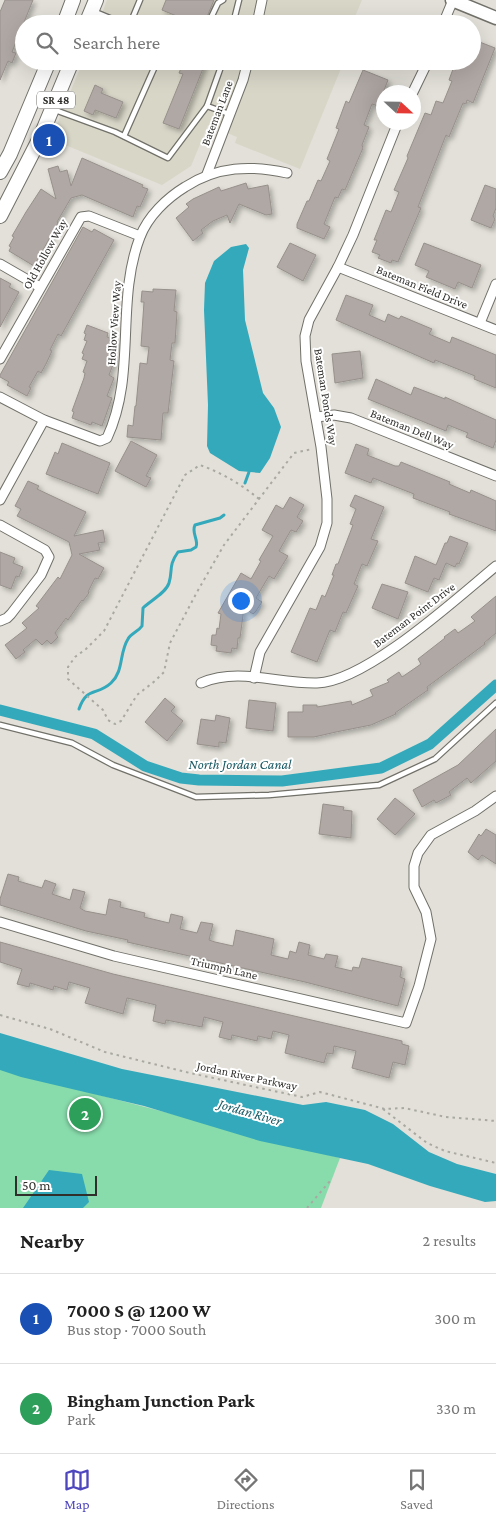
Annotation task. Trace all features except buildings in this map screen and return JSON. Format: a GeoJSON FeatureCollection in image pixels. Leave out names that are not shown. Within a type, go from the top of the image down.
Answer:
{"type":"FeatureCollection","features":[{"type":"Feature","properties":{"kind":"main road"},"geometry":{"type":"LineString","coordinates":[[67,15],[73,0]]}},
{"type":"Feature","properties":{"kind":"main road"},"geometry":{"type":"LineString","coordinates":[[452,0],[496,18]]}},
{"type":"Feature","properties":{"kind":"main road","name":"SR 48"},"geometry":{"type":"LineString","coordinates":[[0,172],[45,70]]}},
{"type":"Feature","properties":{"kind":"main road","name":"SR 48"},"geometry":{"type":"LineString","coordinates":[[0,216],[25,169],[53,109],[68,70]]}},
{"type":"Feature","properties":{"kind":"street"},"geometry":{"type":"LineString","coordinates":[[259,15],[262,0]]}},
{"type":"Feature","properties":{"kind":"street"},"geometry":{"type":"LineString","coordinates":[[446,15],[452,0]]}},
{"type":"Feature","properties":{"kind":"street","name":"Bateman Lane"},"geometry":{"type":"LineString","coordinates":[[206,174],[244,80],[246,70]]}},
{"type":"Feature","properties":{"kind":"street"},"geometry":{"type":"LineString","coordinates":[[416,85],[423,70]]}},
{"type":"Feature","properties":{"kind":"street","name":"Bateman Ponds Way"},"geometry":{"type":"LineString","coordinates":[[254,678],[260,652],[313,559],[324,535],[328,512],[321,447],[306,362],[306,336],[312,314],[353,235],[395,130]]}},
{"type":"Feature","properties":{"kind":"street","name":"Hollow View Way"},"geometry":{"type":"LineString","coordinates":[[0,397],[44,420],[97,440],[107,438],[120,400],[126,340],[126,300],[130,275],[140,236],[155,213],[165,201],[206,174],[232,169],[251,168],[288,173]]}},
{"type":"Feature","properties":{"kind":"street","name":"Old Hollow Way"},"geometry":{"type":"LineString","coordinates":[[0,359],[78,219],[83,215],[89,216],[140,236]]}},
{"type":"Feature","properties":{"kind":"street"},"geometry":{"type":"LineString","coordinates":[[0,264],[40,287]]}},
{"type":"Feature","properties":{"kind":"street","name":"Bateman Field Drive"},"geometry":{"type":"LineString","coordinates":[[338,267],[496,330]]}},
{"type":"Feature","properties":{"kind":"street"},"geometry":{"type":"LineString","coordinates":[[480,323],[496,284]]}},
{"type":"Feature","properties":{"kind":"street","name":"Bateman Dell Way"},"geometry":{"type":"LineString","coordinates":[[316,417],[334,415],[351,418],[496,476]]}},
{"type":"Feature","properties":{"kind":"street"},"geometry":{"type":"LineString","coordinates":[[0,500],[44,420]]}},
{"type":"Feature","properties":{"kind":"street"},"geometry":{"type":"LineString","coordinates":[[0,525],[45,550],[49,557],[41,575],[11,614],[0,621]]}},
{"type":"Feature","properties":{"kind":"street","name":"Bateman Point Drive"},"geometry":{"type":"LineString","coordinates":[[201,683],[231,675],[317,683],[336,680],[406,640],[496,566]]}},
{"type":"Feature","properties":{"kind":"street","name":"Triumph Lane"},"geometry":{"type":"LineString","coordinates":[[0,922],[114,956],[406,1023],[419,986],[431,938],[426,912],[414,887],[414,866],[423,844],[431,835],[496,797]]}},
{"type":"Feature","properties":{"kind":"lane"},"geometry":{"type":"LineString","coordinates":[[134,15],[140,0]]}},
{"type":"Feature","properties":{"kind":"lane"},"geometry":{"type":"LineString","coordinates":[[212,15],[218,3],[223,0]]}},
{"type":"Feature","properties":{"kind":"lane"},"geometry":{"type":"LineString","coordinates":[[235,15],[239,0]]}},
{"type":"Feature","properties":{"kind":"lane"},"geometry":{"type":"LineString","coordinates":[[124,136],[153,70]]}},
{"type":"Feature","properties":{"kind":"lane"},"geometry":{"type":"LineString","coordinates":[[53,109],[124,136],[168,158],[207,106],[220,70]]}},
{"type":"Feature","properties":{"kind":"lane"},"geometry":{"type":"LineString","coordinates":[[207,106],[229,114]]}},
{"type":"Feature","properties":{"kind":"lane"},"geometry":{"type":"LineString","coordinates":[[0,725],[72,743],[113,765],[196,797],[269,795],[380,785],[435,758],[496,703]]}},
{"type":"Feature","properties":{"kind":"path"},"geometry":{"type":"LineString","coordinates":[[259,499],[245,487],[218,471],[200,465],[185,475],[104,630],[86,649],[75,657],[68,668],[68,679],[103,710],[108,720],[115,724],[120,720],[136,695],[156,681],[164,672],[170,642],[224,545],[259,499],[294,452],[321,447]]}},
{"type":"Feature","properties":{"kind":"path","name":"Jordan River Parkway"},"geometry":{"type":"LineString","coordinates":[[0,1016],[50,1029],[105,1052],[190,1073],[302,1097],[320,1092],[382,1108],[404,1108],[446,1117],[496,1121]]}},
{"type":"Feature","properties":{"kind":"path"},"geometry":{"type":"LineString","coordinates":[[382,1108],[427,1143],[445,1151],[496,1163]]}},
{"type":"Feature","properties":{"kind":"path"},"geometry":{"type":"LineString","coordinates":[[307,1208],[330,1181]]}},
{"type":"Feature","properties":{"kind":"shaded area"},"geometry":{"type":"Polygon","coordinates":[[[107,0],[362,0],[356,15],[101,15],[107,0]]]}},
{"type":"Feature","properties":{"kind":"shaded area"},"geometry":{"type":"Polygon","coordinates":[[[79,70],[340,70],[300,169],[235,143],[237,137],[208,125],[191,166],[162,185],[51,139],[79,70]]]}},
{"type":"Feature","properties":{"kind":"green space"},"geometry":{"type":"Polygon","coordinates":[[[0,1069],[340,1158],[321,1208],[0,1208],[0,1069]]]}},
{"type":"Feature","properties":{"kind":"water"},"geometry":{"type":"Polygon","coordinates":[[[246,244],[249,248],[243,270],[245,320],[263,393],[274,408],[281,427],[270,458],[260,473],[239,471],[210,453],[207,446],[208,405],[204,310],[205,283],[214,261],[231,247],[246,244]]]}},
{"type":"Feature","properties":{"kind":"water","name":"Jordan River"},"geometry":{"type":"Polygon","coordinates":[[[0,1033],[122,1069],[303,1105],[326,1102],[365,1110],[393,1124],[429,1152],[457,1164],[496,1174],[496,1201],[485,1202],[430,1186],[368,1164],[260,1141],[144,1106],[21,1077],[0,1070],[0,1033]]]}},
{"type":"Feature","properties":{"kind":"water"},"geometry":{"type":"Polygon","coordinates":[[[49,1170],[82,1174],[89,1202],[83,1208],[23,1208],[49,1170]]]}},
{"type":"Feature","properties":{"kind":"waterway"},"geometry":{"type":"LineString","coordinates":[[245,483],[249,472]]}},
{"type":"Feature","properties":{"kind":"waterway"},"geometry":{"type":"LineString","coordinates":[[79,709],[85,697],[106,687],[115,678],[120,667],[125,644],[131,635],[142,626],[143,608],[167,587],[172,565],[178,552],[191,550],[196,547],[195,525],[220,518],[224,515]]}},
{"type":"Feature","properties":{"kind":"waterway","name":"North Jordan Canal"},"geometry":{"type":"LineString","coordinates":[[0,710],[94,734],[145,766],[181,778],[282,781],[381,768],[430,744],[496,685]]}},
{"type":"Feature","properties":{"kind":"place","name":"7000 S @ 1200 W"},"geometry":{"type":"Point","coordinates":[49,140]}},
{"type":"Feature","properties":{"kind":"place","name":"Bingham Junction Park"},"geometry":{"type":"Point","coordinates":[85,1114]}}]}
